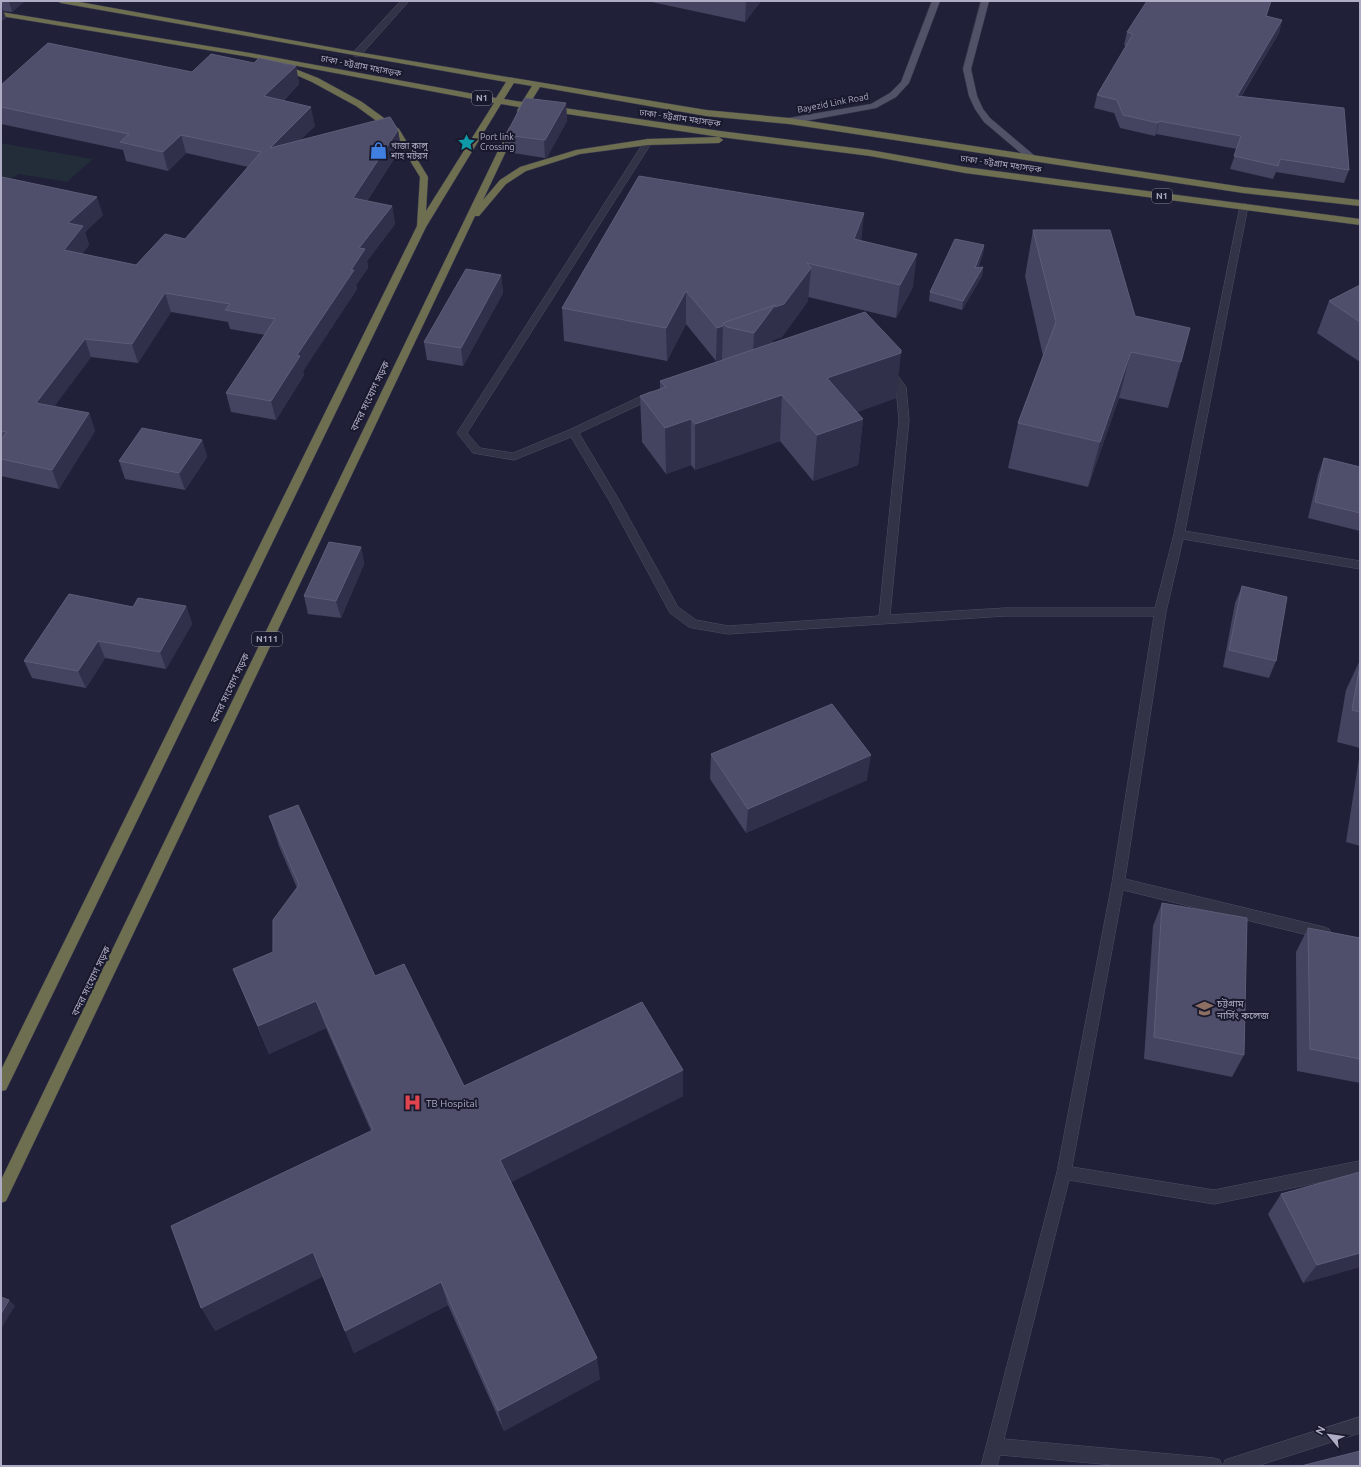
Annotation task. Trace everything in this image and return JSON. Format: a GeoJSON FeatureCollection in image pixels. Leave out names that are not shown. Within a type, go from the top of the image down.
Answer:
{"type":"FeatureCollection","features":[{"type":"Feature","properties":{"kind":"highway","name":"ঢাকা - চট্টগ্রাম মহাসড়ক"},"geometry":{"type":"LineString","coordinates":[[61,1],[511,81],[706,113],[789,122],[1243,190],[1360,203]]}},
{"type":"Feature","properties":{"kind":"highway","name":"ঢাকা - চট্টগ্রাম মহাসড়ক"},"geometry":{"type":"LineString","coordinates":[[1,14],[250,55],[524,105],[756,139],[870,153],[965,170],[1360,222]]}},
{"type":"Feature","properties":{"kind":"highway"},"geometry":{"type":"LineString","coordinates":[[250,55],[315,80],[359,104],[396,131],[424,178],[421,227]]}},
{"type":"Feature","properties":{"kind":"highway"},"geometry":{"type":"LineString","coordinates":[[1,1085],[421,227],[511,81]]}},
{"type":"Feature","properties":{"kind":"highway","name":"বন্দর সংযোগ সড়ক"},"geometry":{"type":"LineString","coordinates":[[1,1196],[463,230],[524,105],[537,85]]}},
{"type":"Feature","properties":{"kind":"highway"},"geometry":{"type":"LineString","coordinates":[[463,230],[503,182],[523,169],[579,152],[648,142],[756,139]]}},
{"type":"Feature","properties":{"kind":"main road","name":"Bayezid Link Road"},"geometry":{"type":"LineString","coordinates":[[789,122],[873,106],[893,95],[905,83],[936,1]]}},
{"type":"Feature","properties":{"kind":"main road"},"geometry":{"type":"LineString","coordinates":[[984,3],[967,69],[973,96],[979,109],[987,120],[1032,158]]}},
{"type":"Feature","properties":{"kind":"lane"},"geometry":{"type":"LineString","coordinates":[[357,54],[405,1]]}},
{"type":"Feature","properties":{"kind":"lane"},"geometry":{"type":"LineString","coordinates":[[648,142],[462,433],[477,452],[514,457],[573,432],[666,388]]}},
{"type":"Feature","properties":{"kind":"lane"},"geometry":{"type":"LineString","coordinates":[[989,1466],[1064,1172],[1118,883],[1160,612],[1179,534],[1244,206]]}},
{"type":"Feature","properties":{"kind":"lane"},"geometry":{"type":"LineString","coordinates":[[884,363],[901,387],[904,420],[884,620]]}},
{"type":"Feature","properties":{"kind":"lane"},"geometry":{"type":"LineString","coordinates":[[573,432],[614,500],[674,610],[693,624],[728,630],[1004,612],[1160,612]]}},
{"type":"Feature","properties":{"kind":"lane"},"geometry":{"type":"LineString","coordinates":[[1179,534],[1360,565]]}},
{"type":"Feature","properties":{"kind":"lane"},"geometry":{"type":"LineString","coordinates":[[1118,883],[1337,937]]}},
{"type":"Feature","properties":{"kind":"lane"},"geometry":{"type":"LineString","coordinates":[[1064,1172],[1214,1197],[1358,1168]]}},
{"type":"Feature","properties":{"kind":"lane"},"geometry":{"type":"LineString","coordinates":[[1231,1466],[1360,1425]]}},
{"type":"Feature","properties":{"kind":"lane"},"geometry":{"type":"LineString","coordinates":[[994,1446],[1214,1466]]}},
{"type":"Feature","properties":{"kind":"shaded area"},"geometry":{"type":"Polygon","coordinates":[[[1,143],[93,159],[67,182],[19,174],[1,184],[1,143]]]}},
{"type":"Feature","properties":{"kind":"building"},"geometry":{"type":"Polygon","coordinates":[[[1147,1],[1271,1],[1266,16],[1282,20],[1237,96],[1344,108],[1349,170],[1280,159],[1278,166],[1234,156],[1241,136],[1159,121],[1158,123],[1123,115],[1117,100],[1097,95],[1133,34],[1127,32],[1147,1]]]}},
{"type":"Feature","properties":{"kind":"building"},"geometry":{"type":"Polygon","coordinates":[[[48,43],[192,72],[211,54],[254,63],[259,58],[296,66],[264,96],[311,107],[270,148],[390,117],[398,130],[353,198],[392,206],[359,248],[365,249],[351,270],[354,270],[297,355],[300,356],[271,401],[226,393],[275,319],[225,310],[230,304],[165,293],[132,344],[85,339],[36,403],[89,413],[52,470],[1,459],[1,440],[7,432],[1,431],[1,178],[97,197],[68,223],[83,226],[64,250],[136,265],[165,234],[185,239],[261,152],[181,135],[163,152],[120,142],[129,134],[1,107],[1,85],[48,43]]]}},
{"type":"Feature","properties":{"kind":"building"},"geometry":{"type":"Polygon","coordinates":[[[525,98],[566,103],[545,140],[506,135],[525,98]]]}},
{"type":"Feature","properties":{"kind":"building"},"geometry":{"type":"Polygon","coordinates":[[[639,176],[864,213],[854,239],[917,254],[900,285],[807,263],[811,268],[784,304],[775,307],[775,305],[723,323],[723,326],[717,328],[686,291],[666,328],[562,308],[639,176]]]}},
{"type":"Feature","properties":{"kind":"building"},"geometry":{"type":"Polygon","coordinates":[[[1033,230],[1110,230],[1135,316],[1190,328],[1181,362],[1131,352],[1100,442],[1018,423],[1056,322],[1033,230]]]}},
{"type":"Feature","properties":{"kind":"building"},"geometry":{"type":"Polygon","coordinates":[[[955,239],[984,245],[975,268],[983,267],[963,301],[930,292],[955,239]]]}},
{"type":"Feature","properties":{"kind":"building"},"geometry":{"type":"Polygon","coordinates":[[[466,269],[501,275],[461,348],[424,342],[466,269]]]}},
{"type":"Feature","properties":{"kind":"building"},"geometry":{"type":"Polygon","coordinates":[[[1360,285],[1360,322],[1329,301],[1360,285]]]}},
{"type":"Feature","properties":{"kind":"building"},"geometry":{"type":"Polygon","coordinates":[[[775,305],[754,333],[727,327],[723,323],[775,305]]]}},
{"type":"Feature","properties":{"kind":"building"},"geometry":{"type":"Polygon","coordinates":[[[865,312],[901,350],[901,353],[827,378],[863,419],[817,435],[782,395],[695,424],[691,419],[665,428],[640,396],[666,387],[660,381],[865,312]]]}},
{"type":"Feature","properties":{"kind":"building"},"geometry":{"type":"Polygon","coordinates":[[[142,428],[202,440],[179,473],[119,461],[142,428]]]}},
{"type":"Feature","properties":{"kind":"building"},"geometry":{"type":"Polygon","coordinates":[[[1324,458],[1360,467],[1360,513],[1315,502],[1324,458]]]}},
{"type":"Feature","properties":{"kind":"building"},"geometry":{"type":"Polygon","coordinates":[[[329,542],[361,547],[336,601],[304,596],[329,542]]]}},
{"type":"Feature","properties":{"kind":"building"},"geometry":{"type":"Polygon","coordinates":[[[1242,586],[1287,597],[1276,661],[1229,650],[1242,586]]]}},
{"type":"Feature","properties":{"kind":"building"},"geometry":{"type":"Polygon","coordinates":[[[69,594],[133,607],[138,598],[186,606],[160,652],[98,641],[78,671],[24,661],[69,594]]]}},
{"type":"Feature","properties":{"kind":"building"},"geometry":{"type":"Polygon","coordinates":[[[1360,665],[1360,712],[1352,710],[1360,665]]]}},
{"type":"Feature","properties":{"kind":"building"},"geometry":{"type":"Polygon","coordinates":[[[832,704],[871,755],[748,809],[711,754],[832,704]]]}},
{"type":"Feature","properties":{"kind":"building"},"geometry":{"type":"Polygon","coordinates":[[[298,805],[375,976],[404,964],[464,1086],[642,1002],[683,1070],[500,1160],[597,1358],[498,1411],[441,1282],[345,1331],[313,1252],[201,1308],[171,1226],[373,1130],[316,1001],[258,1026],[233,969],[273,952],[273,920],[299,885],[269,816],[298,805]]]}},
{"type":"Feature","properties":{"kind":"building"},"geometry":{"type":"Polygon","coordinates":[[[1162,903],[1247,918],[1244,1055],[1154,1037],[1162,903]]]}},
{"type":"Feature","properties":{"kind":"building"},"geometry":{"type":"Polygon","coordinates":[[[1308,928],[1360,938],[1360,1059],[1310,1049],[1308,928]]]}},
{"type":"Feature","properties":{"kind":"building"},"geometry":{"type":"Polygon","coordinates":[[[1360,1172],[1360,1253],[1317,1265],[1281,1194],[1360,1172]]]}},
{"type":"Feature","properties":{"kind":"building"},"geometry":{"type":"Polygon","coordinates":[[[1,1297],[9,1300],[1,1314],[1,1297]]]}},
{"type":"Feature","properties":{"kind":"building"},"geometry":{"type":"Polygon","coordinates":[[[1360,1451],[1360,1466],[1301,1466],[1360,1451]]]}},
{"type":"Feature","properties":{"kind":"place","name":"Port link Crossing"},"geometry":{"type":"Point","coordinates":[467,142]}},
{"type":"Feature","properties":{"kind":"place","name":"খাজা কালু শাহ মটরস"},"geometry":{"type":"Point","coordinates":[378,151]}},
{"type":"Feature","properties":{"kind":"place","name":"চট্টগ্রাম নার্সিং কলেজ"},"geometry":{"type":"Point","coordinates":[1204,1009]}},
{"type":"Feature","properties":{"kind":"place","name":"TB Hospital"},"geometry":{"type":"Point","coordinates":[413,1103]}}]}
